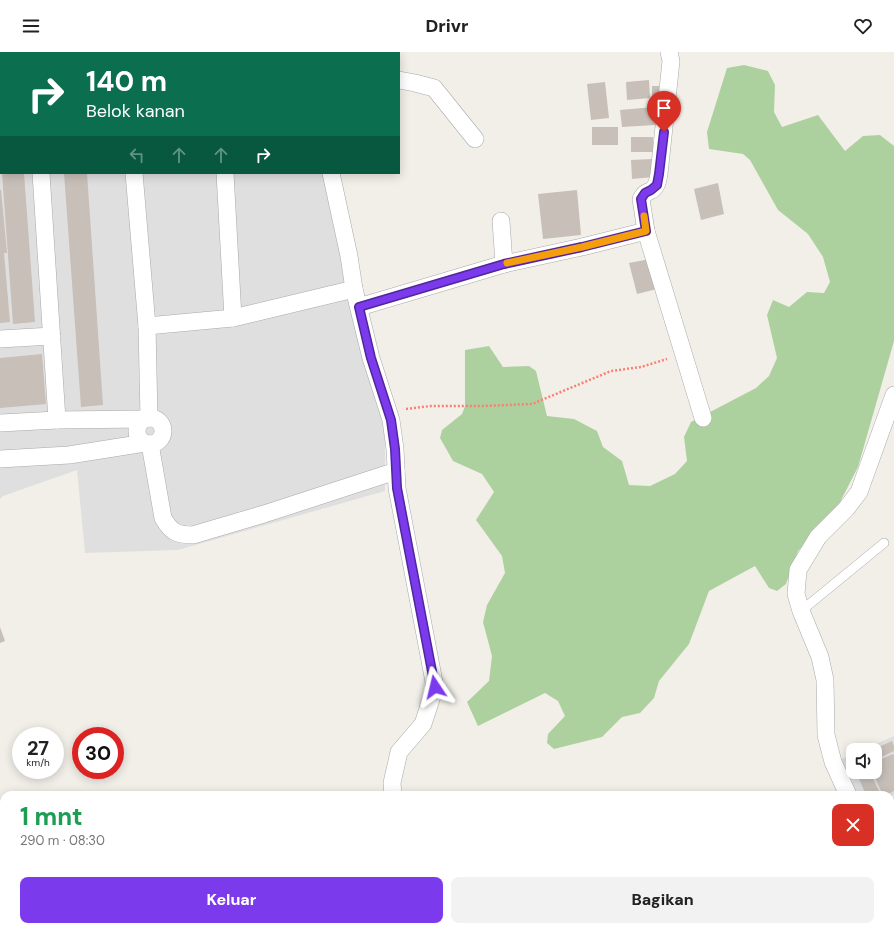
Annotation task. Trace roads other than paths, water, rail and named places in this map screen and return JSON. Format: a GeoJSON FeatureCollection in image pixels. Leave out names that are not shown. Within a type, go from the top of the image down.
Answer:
{"type":"FeatureCollection","features":[{"type":"Feature","properties":{"kind":"street"},"geometry":{"type":"LineString","coordinates":[[669,52],[671,62],[657,185],[645,193],[641,199],[646,231],[703,418]]}},
{"type":"Feature","properties":{"kind":"street"},"geometry":{"type":"LineString","coordinates":[[400,80],[434,88],[475,139]]}},
{"type":"Feature","properties":{"kind":"street"},"geometry":{"type":"LineString","coordinates":[[41,174],[57,420]]}},
{"type":"Feature","properties":{"kind":"street"},"geometry":{"type":"LineString","coordinates":[[134,174],[147,326],[147,418]]}},
{"type":"Feature","properties":{"kind":"street"},"geometry":{"type":"LineString","coordinates":[[225,174],[233,318]]}},
{"type":"Feature","properties":{"kind":"street"},"geometry":{"type":"LineString","coordinates":[[331,174],[349,256],[354,289],[371,358],[391,420],[397,488],[435,687],[423,724],[399,752],[392,783],[393,791]]}},
{"type":"Feature","properties":{"kind":"street"},"geometry":{"type":"LineString","coordinates":[[501,221],[504,264]]}},
{"type":"Feature","properties":{"kind":"street"},"geometry":{"type":"LineString","coordinates":[[359,307],[504,264],[646,231]]}},
{"type":"Feature","properties":{"kind":"street"},"geometry":{"type":"LineString","coordinates":[[147,326],[233,318],[354,289]]}},
{"type":"Feature","properties":{"kind":"street"},"geometry":{"type":"LineString","coordinates":[[0,339],[52,336]]}},
{"type":"Feature","properties":{"kind":"street"},"geometry":{"type":"LineString","coordinates":[[846,791],[833,762],[826,735],[825,680],[820,657],[801,611],[796,594],[798,570],[818,537],[846,509],[859,492],[894,395]]}},
{"type":"Feature","properties":{"kind":"street"},"geometry":{"type":"LineString","coordinates":[[0,423],[153,418],[160,423],[163,431],[161,439],[154,444],[69,455],[0,459]]}},
{"type":"Feature","properties":{"kind":"street"},"geometry":{"type":"LineString","coordinates":[[147,444],[163,518],[167,526],[181,535],[193,535],[396,471]]}},
{"type":"Feature","properties":{"kind":"lane"},"geometry":{"type":"LineString","coordinates":[[801,611],[884,543]]}}]}
